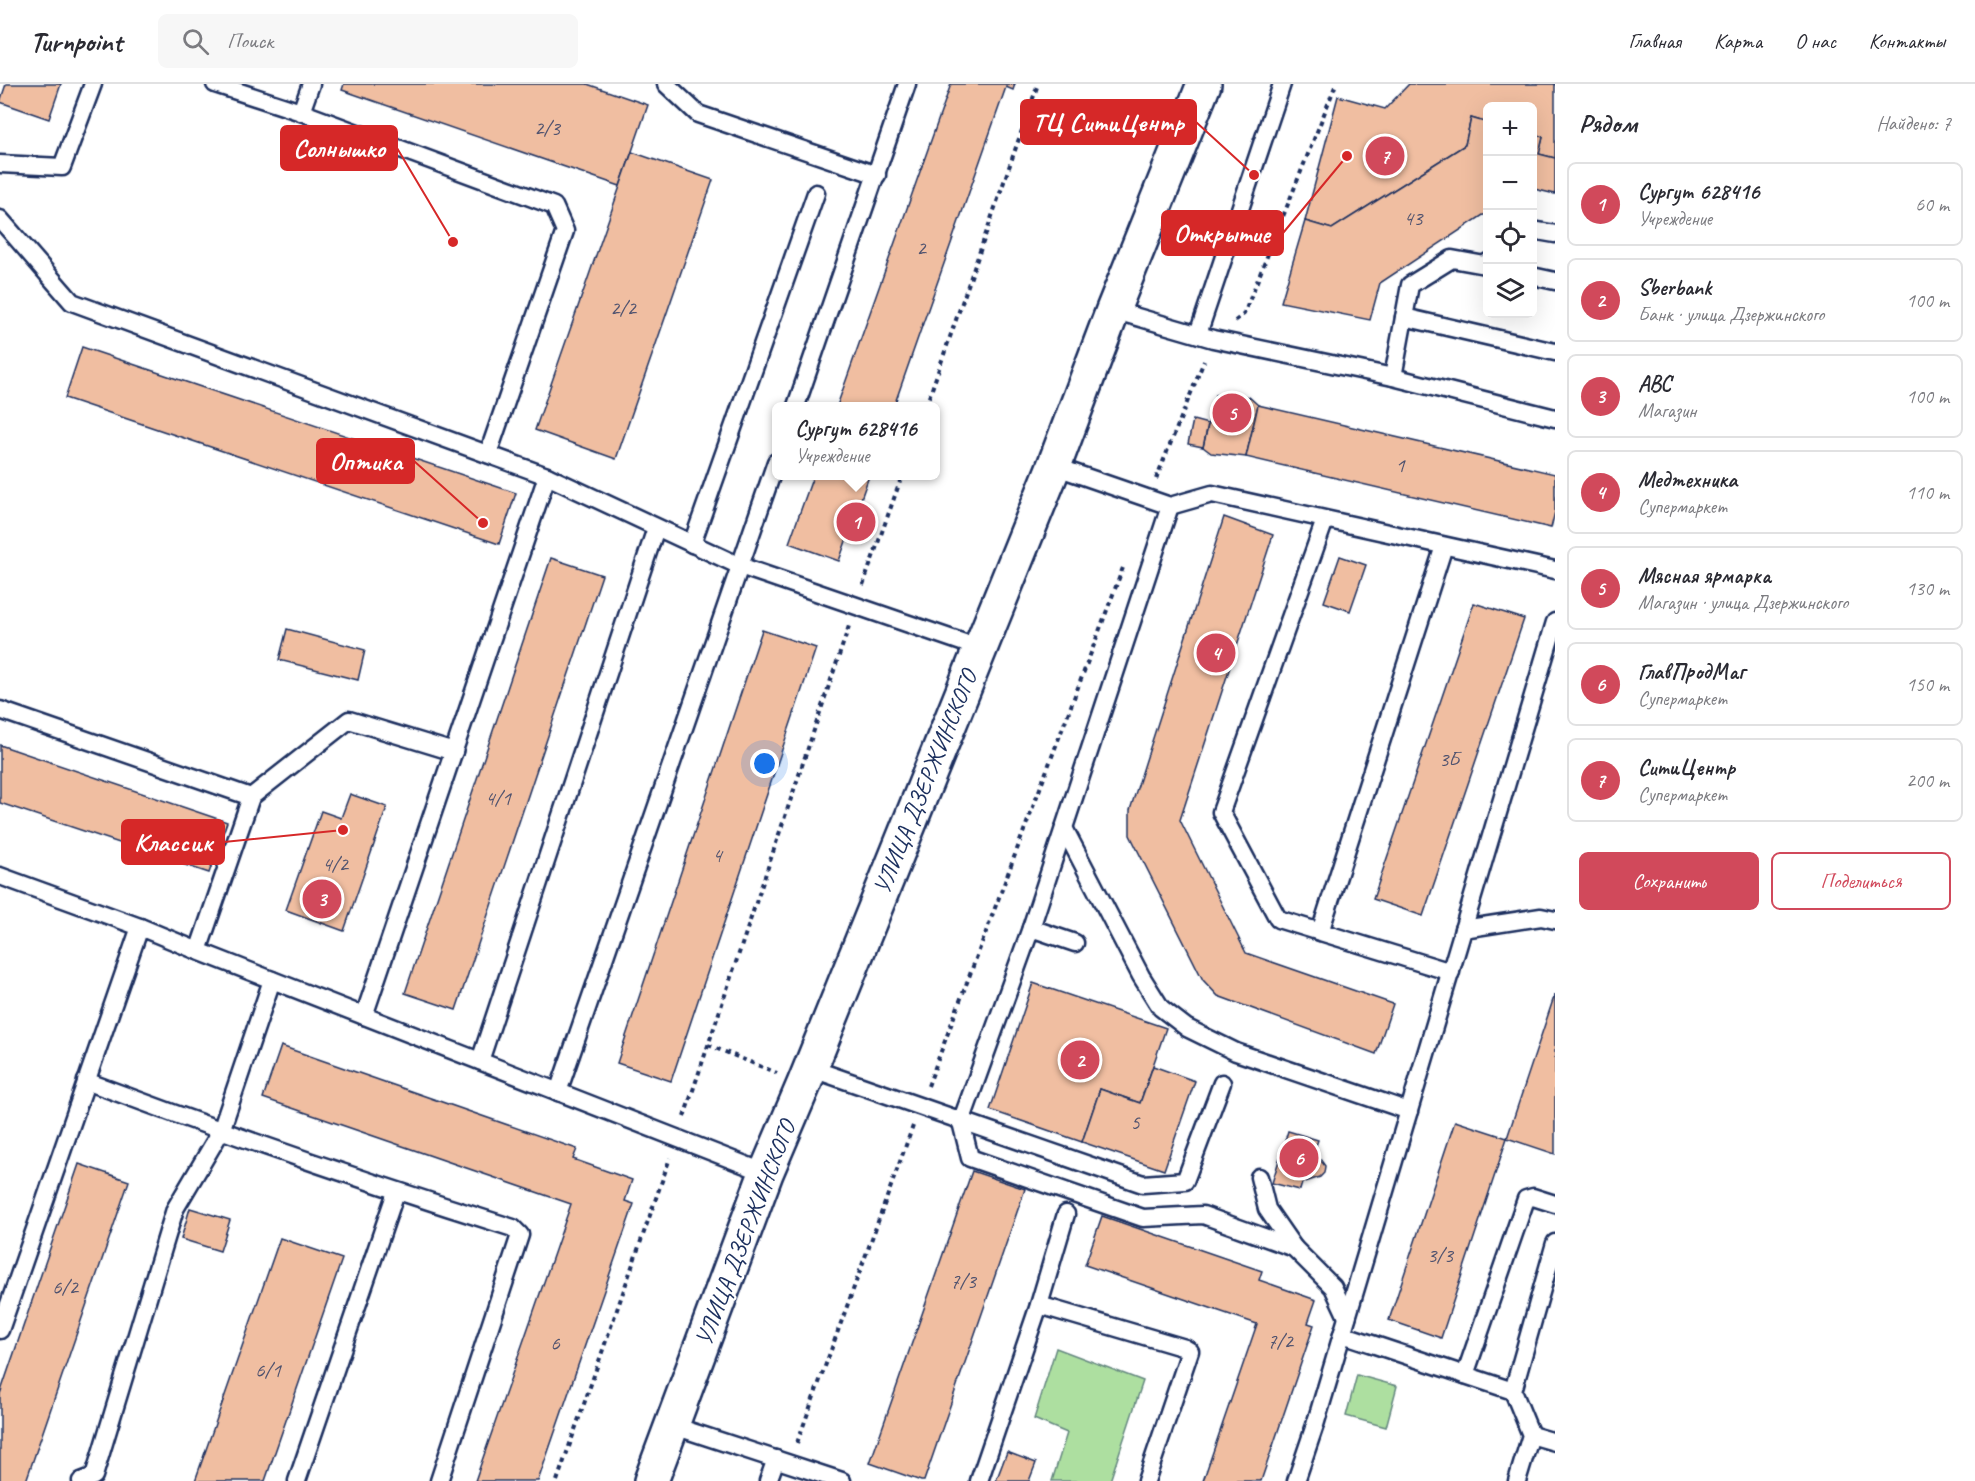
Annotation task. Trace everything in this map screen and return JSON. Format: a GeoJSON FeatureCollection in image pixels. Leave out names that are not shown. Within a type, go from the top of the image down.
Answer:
{"type":"FeatureCollection","features":[{"type":"Feature","properties":{"kind":"main road","name":"УЛИЦА ДЗЕРЖИНСКОГО"},"geometry":{"type":"LineString","coordinates":[[651,1481],[766,1173],[1054,466],[1113,310],[1204,84]]}},
{"type":"Feature","properties":{"kind":"lane"},"geometry":{"type":"LineString","coordinates":[[0,164],[62,167],[93,84]]}},
{"type":"Feature","properties":{"kind":"lane"},"geometry":{"type":"LineString","coordinates":[[215,84],[301,112],[554,206],[565,231],[488,454]]}},
{"type":"Feature","properties":{"kind":"lane"},"geometry":{"type":"LineString","coordinates":[[301,112],[311,84]]}},
{"type":"Feature","properties":{"kind":"lane"},"geometry":{"type":"LineString","coordinates":[[666,84],[698,114],[877,174]]}},
{"type":"Feature","properties":{"kind":"lane"},"geometry":{"type":"LineString","coordinates":[[797,402],[907,84]]}},
{"type":"Feature","properties":{"kind":"lane"},"geometry":{"type":"LineString","coordinates":[[1205,337],[1282,84]]}},
{"type":"Feature","properties":{"kind":"lane"},"geometry":{"type":"LineString","coordinates":[[692,544],[816,193]]}},
{"type":"Feature","properties":{"kind":"lane"},"geometry":{"type":"LineString","coordinates":[[0,219],[72,302],[548,476],[740,566],[979,648]]}},
{"type":"Feature","properties":{"kind":"lane"},"geometry":{"type":"LineString","coordinates":[[1537,231],[1555,234]]}},
{"type":"Feature","properties":{"kind":"lane"},"geometry":{"type":"LineString","coordinates":[[1393,377],[1410,285],[1452,259],[1486,264]]}},
{"type":"Feature","properties":{"kind":"lane"},"geometry":{"type":"LineString","coordinates":[[1537,277],[1555,281]]}},
{"type":"Feature","properties":{"kind":"lane"},"geometry":{"type":"LineString","coordinates":[[1113,310],[1205,337],[1393,377],[1555,418]]}},
{"type":"Feature","properties":{"kind":"lane"},"geometry":{"type":"LineString","coordinates":[[1404,317],[1555,352]]}},
{"type":"Feature","properties":{"kind":"lane"},"geometry":{"type":"LineString","coordinates":[[1054,466],[1170,506],[1212,494],[1555,570]]}},
{"type":"Feature","properties":{"kind":"lane"},"geometry":{"type":"LineString","coordinates":[[364,1016],[548,476]]}},
{"type":"Feature","properties":{"kind":"lane"},"geometry":{"type":"LineString","coordinates":[[558,1092],[772,476]]}},
{"type":"Feature","properties":{"kind":"lane"},"geometry":{"type":"LineString","coordinates":[[1170,506],[1031,928],[961,1122],[970,1158],[1143,1218],[1203,1215],[1294,1248]]}},
{"type":"Feature","properties":{"kind":"lane"},"geometry":{"type":"LineString","coordinates":[[1325,520],[1221,812],[1278,919],[1450,972]]}},
{"type":"Feature","properties":{"kind":"lane"},"geometry":{"type":"LineString","coordinates":[[480,1061],[656,528]]}},
{"type":"Feature","properties":{"kind":"lane"},"geometry":{"type":"LineString","coordinates":[[1320,932],[1444,546]]}},
{"type":"Feature","properties":{"kind":"lane"},"geometry":{"type":"LineString","coordinates":[[1296,1481],[1315,1425],[1555,622]]}},
{"type":"Feature","properties":{"kind":"lane"},"geometry":{"type":"LineString","coordinates":[[0,710],[251,797]]}},
{"type":"Feature","properties":{"kind":"lane"},"geometry":{"type":"LineString","coordinates":[[198,951],[251,797],[349,720],[454,752]]}},
{"type":"Feature","properties":{"kind":"lane"},"geometry":{"type":"LineString","coordinates":[[1064,828],[1141,976],[1161,1008],[1187,1028],[1236,1052],[1409,1111]]}},
{"type":"Feature","properties":{"kind":"lane"},"geometry":{"type":"LineString","coordinates":[[0,876],[140,927],[766,1173]]}},
{"type":"Feature","properties":{"kind":"lane"},"geometry":{"type":"LineString","coordinates":[[1463,928],[1541,917],[1555,920]]}},
{"type":"Feature","properties":{"kind":"lane"},"geometry":{"type":"LineString","coordinates":[[0,1330],[140,927]]}},
{"type":"Feature","properties":{"kind":"lane"},"geometry":{"type":"LineString","coordinates":[[1031,928],[1074,943]]}},
{"type":"Feature","properties":{"kind":"lane"},"geometry":{"type":"LineString","coordinates":[[94,1479],[175,1209],[221,1131],[272,980]]}},
{"type":"Feature","properties":{"kind":"lane"},"geometry":{"type":"LineString","coordinates":[[810,1068],[1143,1184],[1185,1181],[1221,1083]]}},
{"type":"Feature","properties":{"kind":"lane"},"geometry":{"type":"LineString","coordinates":[[86,1081],[396,1192],[513,1228],[520,1235],[439,1481]]}},
{"type":"Feature","properties":{"kind":"lane"},"geometry":{"type":"LineString","coordinates":[[1259,1177],[1267,1209],[1294,1248],[1333,1287],[1347,1317]]}},
{"type":"Feature","properties":{"kind":"lane"},"geometry":{"type":"LineString","coordinates":[[297,1481],[396,1192]]}},
{"type":"Feature","properties":{"kind":"lane"},"geometry":{"type":"LineString","coordinates":[[1465,1375],[1526,1199],[1533,1197],[1555,1204]]}},
{"type":"Feature","properties":{"kind":"lane"},"geometry":{"type":"LineString","coordinates":[[980,1481],[1039,1305],[1065,1214]]}},
{"type":"Feature","properties":{"kind":"lane"},"geometry":{"type":"LineString","coordinates":[[1517,1481],[1531,1435],[1513,1391],[1555,1243]]}},
{"type":"Feature","properties":{"kind":"lane"},"geometry":{"type":"LineString","coordinates":[[1039,1305],[1190,1351],[1146,1481]]}},
{"type":"Feature","properties":{"kind":"lane"},"geometry":{"type":"LineString","coordinates":[[1342,1334],[1513,1391]]}},
{"type":"Feature","properties":{"kind":"lane"},"geometry":{"type":"LineString","coordinates":[[671,1425],[842,1481]]}},
{"type":"Feature","properties":{"kind":"lane"},"geometry":{"type":"LineString","coordinates":[[1531,1435],[1555,1442]]}},
{"type":"Feature","properties":{"kind":"lane"},"geometry":{"type":"LineString","coordinates":[[768,1481],[783,1461]]}},
{"type":"Feature","properties":{"kind":"path"},"geometry":{"type":"LineString","coordinates":[[927,402],[1038,84]]}},
{"type":"Feature","properties":{"kind":"path"},"geometry":{"type":"LineString","coordinates":[[1148,499],[1205,337],[1244,314],[1336,84]]}},
{"type":"Feature","properties":{"kind":"path"},"geometry":{"type":"LineString","coordinates":[[557,1481],[677,1138],[901,480]]}},
{"type":"Feature","properties":{"kind":"path"},"geometry":{"type":"LineString","coordinates":[[783,1461],[920,1107],[1128,554]]}},
{"type":"Feature","properties":{"kind":"green space"},"geometry":{"type":"Polygon","coordinates":[[[1056,1348],[1143,1381],[1110,1481],[1052,1481],[1067,1433],[1034,1419],[1056,1348]]]}},
{"type":"Feature","properties":{"kind":"green space"},"geometry":{"type":"Polygon","coordinates":[[[1357,1375],[1397,1386],[1386,1427],[1346,1416],[1357,1375]]]}},
{"type":"Feature","properties":{"kind":"building"},"geometry":{"type":"Polygon","coordinates":[[[6,84],[61,84],[49,119],[0,102],[6,84]]]}},
{"type":"Feature","properties":{"kind":"building"},"geometry":{"type":"Polygon","coordinates":[[[344,84],[587,84],[648,105],[620,186],[342,90],[344,84]]]}},
{"type":"Feature","properties":{"kind":"building"},"geometry":{"type":"Polygon","coordinates":[[[951,84],[1015,84],[1013,90],[1006,87],[895,402],[838,402],[951,84]]]}},
{"type":"Feature","properties":{"kind":"building"},"geometry":{"type":"Polygon","coordinates":[[[1409,84],[1555,84],[1555,158],[1539,154],[1543,137],[1537,135],[1537,102],[1483,102],[1483,122],[1471,118],[1465,145],[1332,229],[1305,221],[1338,96],[1385,109],[1409,84]]]}},
{"type":"Feature","properties":{"kind":"building"},"geometry":{"type":"Polygon","coordinates":[[[1471,118],[1483,122],[1483,215],[1380,283],[1370,320],[1281,302],[1305,221],[1332,229],[1465,145],[1471,118]]]}},
{"type":"Feature","properties":{"kind":"building"},"geometry":{"type":"Polygon","coordinates":[[[1537,135],[1543,137],[1539,154],[1555,158],[1555,194],[1537,190],[1537,135]]]}},
{"type":"Feature","properties":{"kind":"building"},"geometry":{"type":"Polygon","coordinates":[[[632,152],[713,180],[616,459],[535,430],[632,152]]]}},
{"type":"Feature","properties":{"kind":"building"},"geometry":{"type":"Polygon","coordinates":[[[82,347],[516,493],[499,544],[65,398],[82,347]]]}},
{"type":"Feature","properties":{"kind":"building"},"geometry":{"type":"Polygon","coordinates":[[[1227,393],[1249,397],[1258,405],[1246,457],[1211,453],[1203,447],[1215,395],[1227,393]]]}},
{"type":"Feature","properties":{"kind":"building"},"geometry":{"type":"Polygon","coordinates":[[[1258,405],[1555,474],[1555,512],[1551,528],[1246,457],[1258,405]]]}},
{"type":"Feature","properties":{"kind":"building"},"geometry":{"type":"Polygon","coordinates":[[[1193,420],[1208,424],[1203,447],[1188,444],[1193,420]]]}},
{"type":"Feature","properties":{"kind":"building"},"geometry":{"type":"Polygon","coordinates":[[[812,480],[868,480],[839,561],[789,543],[812,480]]]}},
{"type":"Feature","properties":{"kind":"building"},"geometry":{"type":"Polygon","coordinates":[[[1224,517],[1273,535],[1180,820],[1246,953],[1393,1004],[1376,1054],[1218,996],[1203,980],[1130,835],[1130,810],[1224,517]]]}},
{"type":"Feature","properties":{"kind":"building"},"geometry":{"type":"Polygon","coordinates":[[[1340,556],[1366,565],[1350,611],[1324,602],[1340,556]]]}},
{"type":"Feature","properties":{"kind":"building"},"geometry":{"type":"Polygon","coordinates":[[[551,558],[602,575],[456,1010],[405,993],[551,558]]]}},
{"type":"Feature","properties":{"kind":"building"},"geometry":{"type":"Polygon","coordinates":[[[1474,603],[1524,619],[1423,916],[1373,899],[1474,603]]]}},
{"type":"Feature","properties":{"kind":"building"},"geometry":{"type":"Polygon","coordinates":[[[287,629],[365,650],[358,680],[279,660],[287,629]]]}},
{"type":"Feature","properties":{"kind":"building"},"geometry":{"type":"Polygon","coordinates":[[[762,630],[816,648],[671,1081],[617,1063],[762,630]]]}},
{"type":"Feature","properties":{"kind":"building"},"geometry":{"type":"Polygon","coordinates":[[[0,745],[227,822],[209,873],[0,803],[0,745]]]}},
{"type":"Feature","properties":{"kind":"building"},"geometry":{"type":"Polygon","coordinates":[[[350,794],[387,807],[344,931],[286,910],[321,811],[341,818],[350,794]]]}},
{"type":"Feature","properties":{"kind":"building"},"geometry":{"type":"Polygon","coordinates":[[[1033,983],[1166,1028],[1140,1103],[1100,1089],[1082,1142],[990,1110],[1033,983]]]}},
{"type":"Feature","properties":{"kind":"building"},"geometry":{"type":"Polygon","coordinates":[[[1555,994],[1555,1154],[1507,1138],[1555,994]]]}},
{"type":"Feature","properties":{"kind":"building"},"geometry":{"type":"Polygon","coordinates":[[[281,1046],[577,1149],[573,1159],[632,1180],[625,1201],[634,1204],[538,1481],[475,1481],[571,1204],[263,1098],[281,1046]]]}},
{"type":"Feature","properties":{"kind":"building"},"geometry":{"type":"Polygon","coordinates":[[[1153,1066],[1195,1081],[1164,1170],[1082,1142],[1100,1089],[1140,1103],[1153,1066]]]}},
{"type":"Feature","properties":{"kind":"building"},"geometry":{"type":"Polygon","coordinates":[[[1455,1121],[1507,1138],[1441,1338],[1389,1320],[1455,1121]]]}},
{"type":"Feature","properties":{"kind":"building"},"geometry":{"type":"Polygon","coordinates":[[[1288,1131],[1318,1140],[1314,1151],[1325,1166],[1324,1173],[1320,1177],[1302,1183],[1300,1190],[1272,1183],[1288,1131]]]}},
{"type":"Feature","properties":{"kind":"building"},"geometry":{"type":"Polygon","coordinates":[[[79,1164],[129,1181],[26,1481],[0,1481],[0,1394],[79,1164]]]}},
{"type":"Feature","properties":{"kind":"building"},"geometry":{"type":"Polygon","coordinates":[[[972,1171],[1025,1189],[924,1481],[921,1481],[870,1463],[972,1171]]]}},
{"type":"Feature","properties":{"kind":"building"},"geometry":{"type":"Polygon","coordinates":[[[190,1208],[230,1220],[220,1251],[181,1239],[190,1208]]]}},
{"type":"Feature","properties":{"kind":"building"},"geometry":{"type":"Polygon","coordinates":[[[1102,1216],[1262,1271],[1259,1280],[1316,1300],[1308,1323],[1314,1325],[1261,1481],[1203,1481],[1257,1324],[1085,1265],[1102,1216]]]}},
{"type":"Feature","properties":{"kind":"building"},"geometry":{"type":"Polygon","coordinates":[[[280,1238],[342,1259],[265,1481],[195,1481],[280,1238]]]}},
{"type":"Feature","properties":{"kind":"building"},"geometry":{"type":"Polygon","coordinates":[[[1007,1452],[1036,1463],[1029,1481],[996,1481],[1007,1452]]]}},
{"type":"Feature","properties":{"kind":"place","name":"Открытие"},"geometry":{"type":"Point","coordinates":[1347,156]}},
{"type":"Feature","properties":{"kind":"place","name":"СитиЦентр"},"geometry":{"type":"Point","coordinates":[1385,156]}},
{"type":"Feature","properties":{"kind":"place","name":"ТЦ СитиЦентр"},"geometry":{"type":"Point","coordinates":[1254,175]}},
{"type":"Feature","properties":{"kind":"place","name":"Солнышко"},"geometry":{"type":"Point","coordinates":[453,242]}},
{"type":"Feature","properties":{"kind":"place","name":"Мясная ярмарка"},"geometry":{"type":"Point","coordinates":[1232,413]}},
{"type":"Feature","properties":{"kind":"place","name":"Сургут 628416"},"geometry":{"type":"Point","coordinates":[856,522]}},
{"type":"Feature","properties":{"kind":"place","name":"Оптика"},"geometry":{"type":"Point","coordinates":[483,523]}},
{"type":"Feature","properties":{"kind":"place","name":"Медтехника"},"geometry":{"type":"Point","coordinates":[1216,653]}},
{"type":"Feature","properties":{"kind":"place","name":"Классик"},"geometry":{"type":"Point","coordinates":[343,830]}},
{"type":"Feature","properties":{"kind":"place","name":"ABC"},"geometry":{"type":"Point","coordinates":[322,899]}},
{"type":"Feature","properties":{"kind":"place","name":"Sberbank"},"geometry":{"type":"Point","coordinates":[1080,1060]}},
{"type":"Feature","properties":{"kind":"place","name":"ГлавПродМаг"},"geometry":{"type":"Point","coordinates":[1299,1158]}}]}
